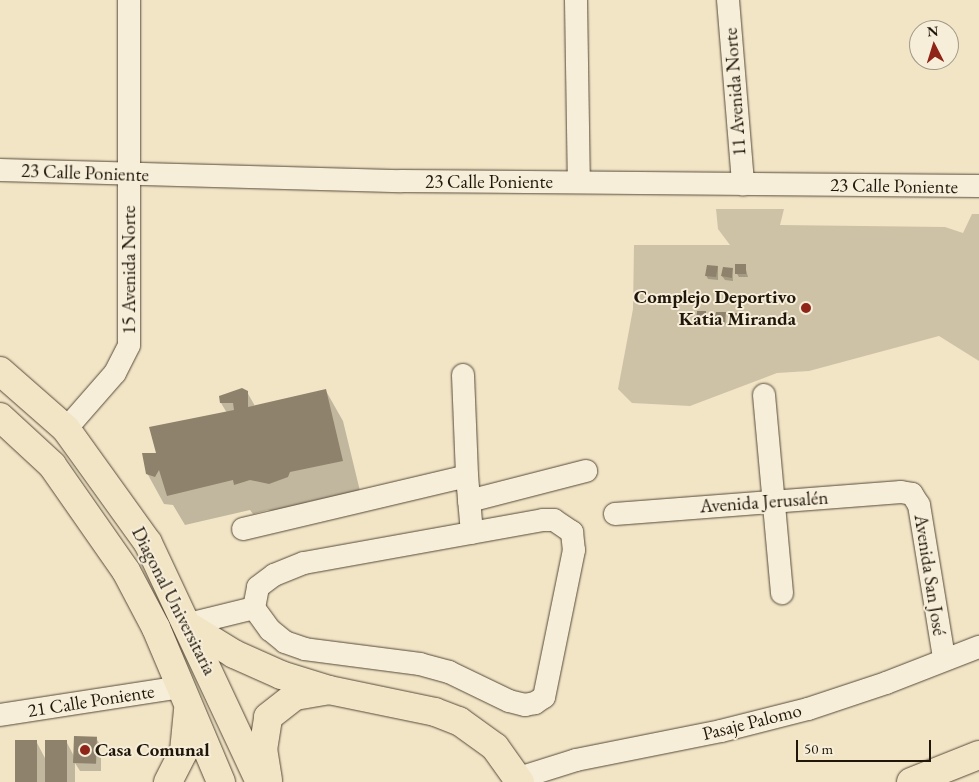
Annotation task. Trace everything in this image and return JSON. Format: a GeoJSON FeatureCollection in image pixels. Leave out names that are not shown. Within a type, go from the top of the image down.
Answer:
{"type":"FeatureCollection","features":[{"type":"Feature","properties":{"kind":"main road","name":"Diagonal Universitaria"},"geometry":{"type":"LineString","coordinates":[[0,371],[66,429],[148,543],[190,626],[260,782]]}},
{"type":"Feature","properties":{"kind":"main road","name":"Diagonal Universitaria"},"geometry":{"type":"LineString","coordinates":[[0,417],[52,464],[90,517],[141,599],[221,782]]}},
{"type":"Feature","properties":{"kind":"main road"},"geometry":{"type":"LineString","coordinates":[[190,626],[234,654],[281,675],[329,690],[435,712],[459,721],[495,747],[519,780]]}},
{"type":"Feature","properties":{"kind":"main road"},"geometry":{"type":"LineString","coordinates":[[268,782],[263,750],[268,717],[295,696],[329,690]]}},
{"type":"Feature","properties":{"kind":"main road"},"geometry":{"type":"LineString","coordinates":[[168,782],[184,751],[189,728],[184,695]]}},
{"type":"Feature","properties":{"kind":"main road"},"geometry":{"type":"LineString","coordinates":[[911,782],[979,755]]}},
{"type":"Feature","properties":{"kind":"street","name":"15 Avenida Norte"},"geometry":{"type":"LineString","coordinates":[[66,429],[115,373],[129,346],[129,0]]}},
{"type":"Feature","properties":{"kind":"street"},"geometry":{"type":"LineString","coordinates":[[576,0],[578,182]]}},
{"type":"Feature","properties":{"kind":"street","name":"11 Avenida Norte"},"geometry":{"type":"LineString","coordinates":[[728,0],[743,184]]}},
{"type":"Feature","properties":{"kind":"street","name":"23 Calle Poniente"},"geometry":{"type":"LineString","coordinates":[[0,170],[129,175],[979,186]]}},
{"type":"Feature","properties":{"kind":"street"},"geometry":{"type":"LineString","coordinates":[[463,374],[467,476],[472,533]]}},
{"type":"Feature","properties":{"kind":"street"},"geometry":{"type":"LineString","coordinates":[[764,394],[782,593]]}},
{"type":"Feature","properties":{"kind":"street"},"geometry":{"type":"LineString","coordinates":[[469,501],[586,471]]}},
{"type":"Feature","properties":{"kind":"street"},"geometry":{"type":"LineString","coordinates":[[244,529],[467,476]]}},
{"type":"Feature","properties":{"kind":"street","name":"Avenida Jerusalén"},"geometry":{"type":"LineString","coordinates":[[614,514],[901,492],[912,494]]}},
{"type":"Feature","properties":{"kind":"street","name":"Avenida San José"},"geometry":{"type":"LineString","coordinates":[[912,494],[919,505],[944,658]]}},
{"type":"Feature","properties":{"kind":"street"},"geometry":{"type":"LineString","coordinates":[[543,520],[554,520],[572,532],[574,550],[544,697],[535,703],[524,705],[509,701],[450,672],[420,664],[305,649],[286,642],[270,630],[254,608],[258,587],[286,569],[304,563],[543,520]]}},
{"type":"Feature","properties":{"kind":"street"},"geometry":{"type":"LineString","coordinates":[[190,626],[254,608]]}},
{"type":"Feature","properties":{"kind":"street","name":"Pasaje Palomo"},"geometry":{"type":"LineString","coordinates":[[519,780],[576,760],[721,731],[808,708],[886,683],[944,658],[979,647]]}},
{"type":"Feature","properties":{"kind":"street","name":"21 Calle Poniente"},"geometry":{"type":"LineString","coordinates":[[0,715],[184,695]]}},
{"type":"Feature","properties":{"kind":"shaded area","name":"Complejo Deportivo Katia Miranda"},"geometry":{"type":"Polygon","coordinates":[[[716,209],[784,209],[780,225],[945,227],[963,233],[972,214],[979,214],[979,361],[939,336],[809,371],[777,373],[690,406],[632,403],[618,389],[633,309],[634,245],[730,245],[718,229],[716,209]]]}},
{"type":"Feature","properties":{"kind":"building"},"geometry":{"type":"Polygon","coordinates":[[[735,264],[746,264],[746,274],[735,274],[735,264]]]}},
{"type":"Feature","properties":{"kind":"building"},"geometry":{"type":"Polygon","coordinates":[[[707,265],[718,266],[716,277],[705,276],[707,265]]]}},
{"type":"Feature","properties":{"kind":"building"},"geometry":{"type":"Polygon","coordinates":[[[723,267],[733,268],[732,278],[721,276],[723,267]]]}},
{"type":"Feature","properties":{"kind":"building"},"geometry":{"type":"Polygon","coordinates":[[[697,311],[706,311],[706,321],[696,322],[697,311]]]}},
{"type":"Feature","properties":{"kind":"building"},"geometry":{"type":"Polygon","coordinates":[[[716,312],[726,312],[725,322],[714,322],[716,312]]]}},
{"type":"Feature","properties":{"kind":"building"},"geometry":{"type":"Polygon","coordinates":[[[744,312],[743,323],[733,322],[735,313],[744,312]]]}},
{"type":"Feature","properties":{"kind":"building"},"geometry":{"type":"Polygon","coordinates":[[[242,388],[248,391],[248,407],[326,389],[343,461],[290,472],[288,477],[269,484],[250,480],[234,485],[233,480],[167,496],[159,470],[155,477],[146,474],[142,453],[156,453],[149,427],[234,410],[233,403],[220,403],[219,396],[242,388]]]}},
{"type":"Feature","properties":{"kind":"building","name":"Casa Comunal"},"geometry":{"type":"Polygon","coordinates":[[[74,736],[97,737],[96,764],[73,763],[74,736]]]}},
{"type":"Feature","properties":{"kind":"building"},"geometry":{"type":"Polygon","coordinates":[[[15,740],[37,740],[37,782],[15,782],[15,740]]]}},
{"type":"Feature","properties":{"kind":"building"},"geometry":{"type":"Polygon","coordinates":[[[45,740],[67,740],[67,782],[45,782],[45,740]]]}},
{"type":"Feature","properties":{"kind":"place","name":"Complejo Deportivo Katia Miranda"},"geometry":{"type":"Point","coordinates":[806,308]}},
{"type":"Feature","properties":{"kind":"place","name":"Casa Comunal"},"geometry":{"type":"Point","coordinates":[85,750]}}]}
